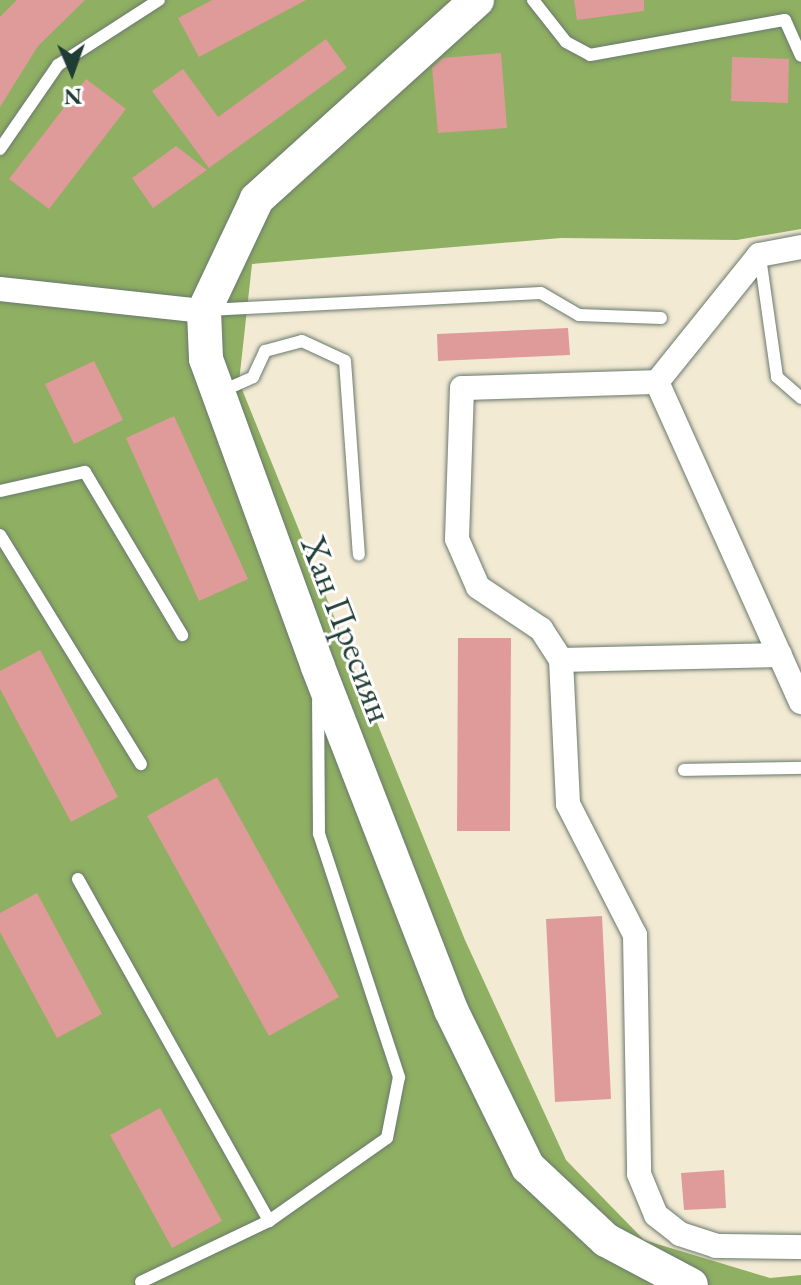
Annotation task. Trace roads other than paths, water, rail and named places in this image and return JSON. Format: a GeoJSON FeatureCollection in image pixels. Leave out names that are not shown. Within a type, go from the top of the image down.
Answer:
{"type":"FeatureCollection","features":[{"type":"Feature","properties":{"kind":"street","name":"Хан Пресиян"},"geometry":{"type":"LineString","coordinates":[[477,0],[257,199],[204,311],[206,359],[318,667],[451,1010],[528,1167],[606,1240],[691,1285]]}},
{"type":"Feature","properties":{"kind":"street"},"geometry":{"type":"LineString","coordinates":[[801,247],[759,255],[657,382],[462,388],[457,539],[478,587],[541,629],[561,660],[568,804],[635,935],[639,1174],[656,1215],[680,1234],[716,1246],[801,1247]]}},
{"type":"Feature","properties":{"kind":"street"},"geometry":{"type":"LineString","coordinates":[[0,289],[204,311]]}},
{"type":"Feature","properties":{"kind":"street"},"geometry":{"type":"LineString","coordinates":[[657,382],[801,702]]}},
{"type":"Feature","properties":{"kind":"street"},"geometry":{"type":"LineString","coordinates":[[561,660],[780,655]]}},
{"type":"Feature","properties":{"kind":"lane"},"geometry":{"type":"LineString","coordinates":[[0,149],[58,65],[159,0]]}},
{"type":"Feature","properties":{"kind":"lane"},"geometry":{"type":"LineString","coordinates":[[533,0],[566,42],[590,55],[785,20],[801,56]]}},
{"type":"Feature","properties":{"kind":"lane"},"geometry":{"type":"LineString","coordinates":[[759,255],[777,377],[801,398]]}},
{"type":"Feature","properties":{"kind":"lane"},"geometry":{"type":"LineString","coordinates":[[204,311],[541,293],[579,315],[661,318]]}},
{"type":"Feature","properties":{"kind":"lane"},"geometry":{"type":"LineString","coordinates":[[217,394],[253,377],[265,351],[302,341],[345,361],[359,554]]}},
{"type":"Feature","properties":{"kind":"lane"},"geometry":{"type":"LineString","coordinates":[[0,491],[85,472],[182,635]]}},
{"type":"Feature","properties":{"kind":"lane"},"geometry":{"type":"LineString","coordinates":[[0,535],[141,764]]}},
{"type":"Feature","properties":{"kind":"lane"},"geometry":{"type":"LineString","coordinates":[[141,1282],[269,1221],[387,1138],[399,1077],[319,834],[318,667]]}},
{"type":"Feature","properties":{"kind":"lane"},"geometry":{"type":"LineString","coordinates":[[684,770],[801,768]]}},
{"type":"Feature","properties":{"kind":"lane"},"geometry":{"type":"LineString","coordinates":[[78,879],[269,1221]]}}]}
